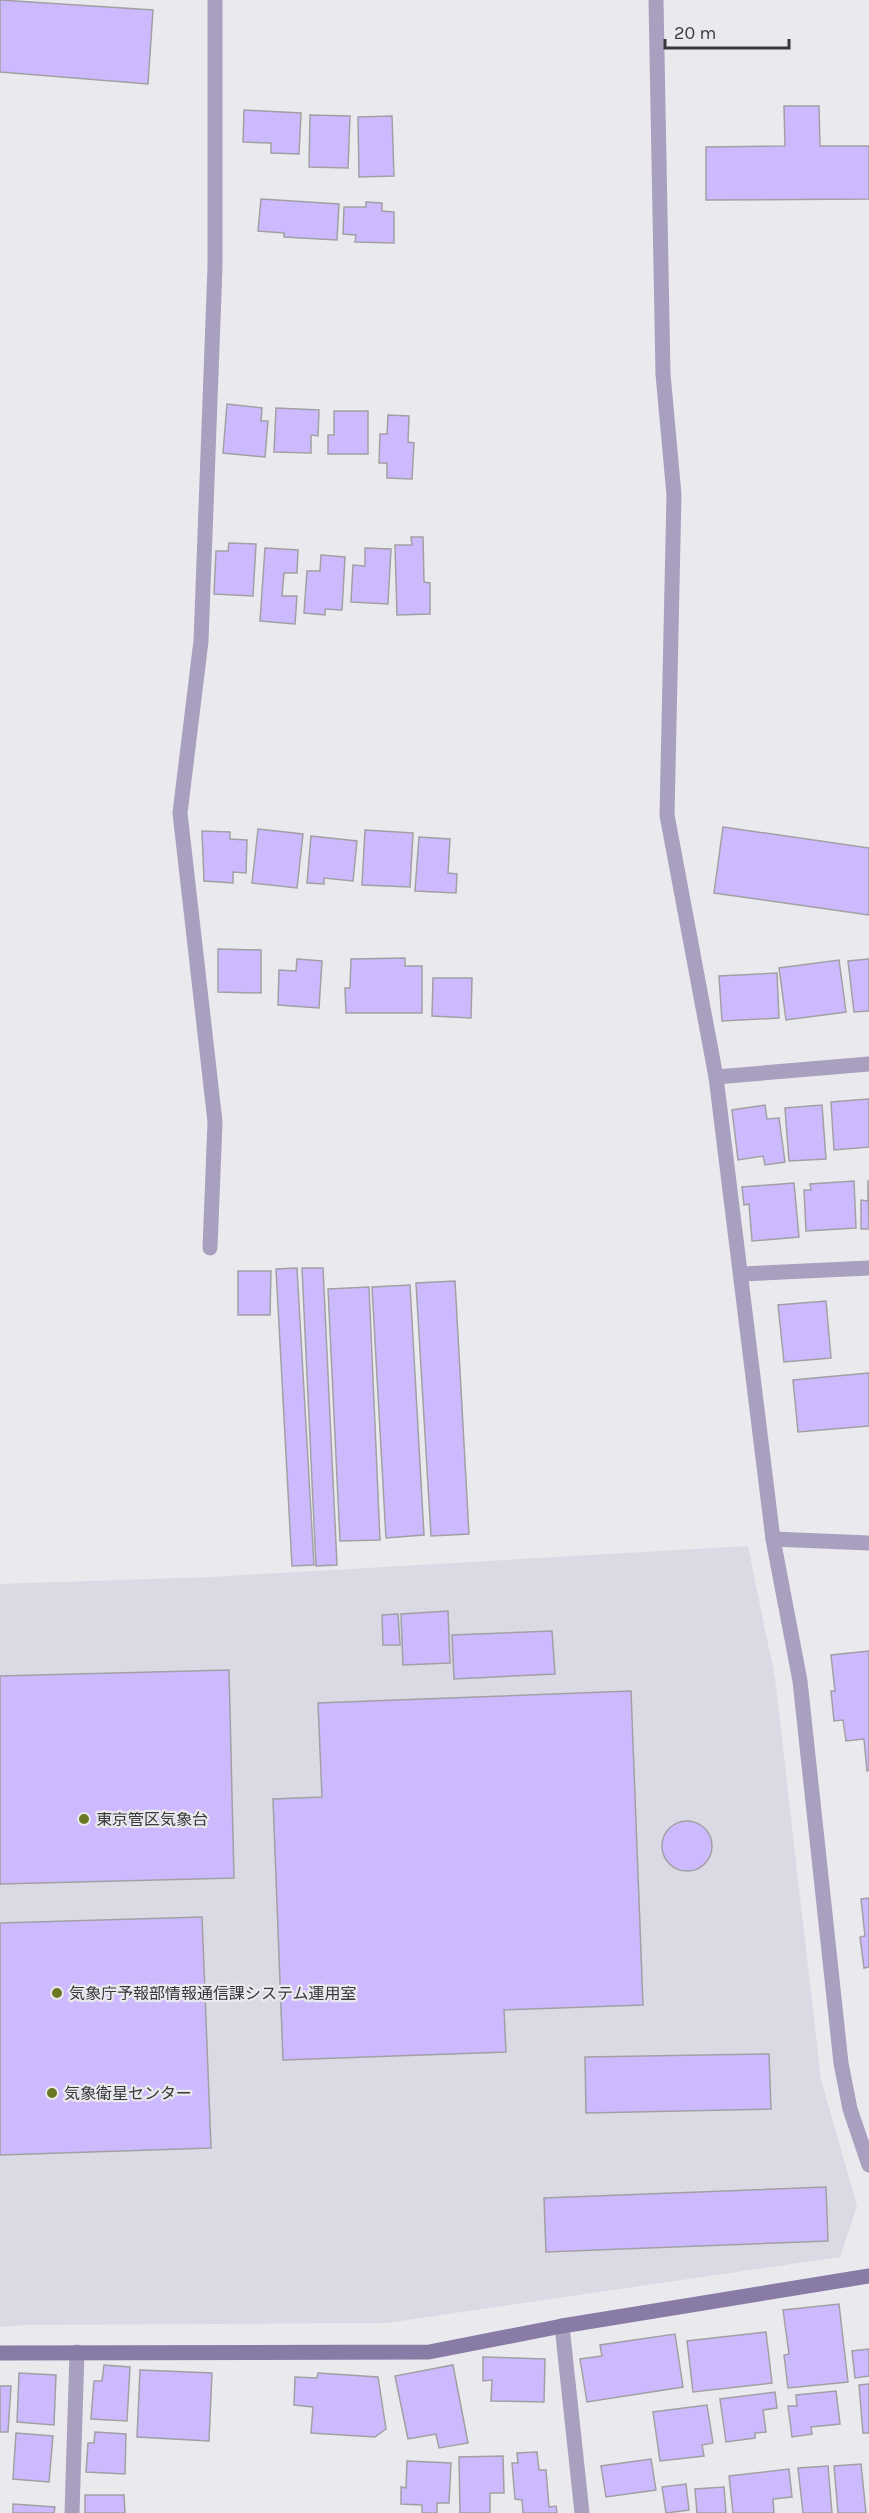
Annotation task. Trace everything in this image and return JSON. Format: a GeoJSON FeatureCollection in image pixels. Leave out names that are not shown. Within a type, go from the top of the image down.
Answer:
{"type":"FeatureCollection","features":[{"type":"Feature","properties":{"kind":"street"},"geometry":{"type":"LineString","coordinates":[[210,1248],[215,1122],[180,813],[201,641],[215,267],[216,0]]}},
{"type":"Feature","properties":{"kind":"street"},"geometry":{"type":"LineString","coordinates":[[656,0],[663,374],[674,495],[667,816],[716,1077],[773,1539],[800,1682],[841,2063],[850,2109],[869,2165]]}},
{"type":"Feature","properties":{"kind":"street"},"geometry":{"type":"LineString","coordinates":[[716,1077],[869,1064]]}},
{"type":"Feature","properties":{"kind":"street"},"geometry":{"type":"LineString","coordinates":[[741,1274],[869,1268]]}},
{"type":"Feature","properties":{"kind":"street"},"geometry":{"type":"LineString","coordinates":[[773,1539],[869,1543]]}},
{"type":"Feature","properties":{"kind":"street"},"geometry":{"type":"LineString","coordinates":[[0,2353],[429,2352],[562,2326],[869,2276]]}},
{"type":"Feature","properties":{"kind":"street"},"geometry":{"type":"LineString","coordinates":[[562,2326],[582,2513]]}},
{"type":"Feature","properties":{"kind":"street"},"geometry":{"type":"LineString","coordinates":[[72,2513],[77,2352]]}},
{"type":"Feature","properties":{"kind":"shaded area"},"geometry":{"type":"Polygon","coordinates":[[[748,1546],[775,1678],[821,2080],[857,2206],[840,2257],[386,2323],[0,2327],[0,1584],[210,1577],[748,1546]]]}},
{"type":"Feature","properties":{"kind":"building"},"geometry":{"type":"Polygon","coordinates":[[[0,0],[153,10],[148,84],[0,72],[0,0]]]}},
{"type":"Feature","properties":{"kind":"building"},"geometry":{"type":"Polygon","coordinates":[[[784,106],[819,106],[820,146],[869,146],[869,199],[706,200],[706,147],[785,146],[784,106]]]}},
{"type":"Feature","properties":{"kind":"building"},"geometry":{"type":"Polygon","coordinates":[[[244,110],[301,113],[299,154],[271,153],[271,143],[243,142],[244,110]]]}},
{"type":"Feature","properties":{"kind":"building"},"geometry":{"type":"Polygon","coordinates":[[[310,115],[350,116],[348,168],[309,167],[310,115]]]}},
{"type":"Feature","properties":{"kind":"building"},"geometry":{"type":"Polygon","coordinates":[[[392,116],[394,176],[359,177],[358,117],[392,116]]]}},
{"type":"Feature","properties":{"kind":"building"},"geometry":{"type":"Polygon","coordinates":[[[261,199],[339,204],[337,240],[284,237],[284,233],[258,231],[261,199]]]}},
{"type":"Feature","properties":{"kind":"building"},"geometry":{"type":"Polygon","coordinates":[[[366,202],[382,203],[382,211],[394,212],[394,243],[355,242],[356,235],[343,234],[344,207],[366,207],[366,202]]]}},
{"type":"Feature","properties":{"kind":"building"},"geometry":{"type":"Polygon","coordinates":[[[227,404],[262,408],[261,421],[268,421],[265,457],[223,453],[227,404]]]}},
{"type":"Feature","properties":{"kind":"building"},"geometry":{"type":"Polygon","coordinates":[[[276,408],[319,410],[318,436],[311,435],[311,453],[274,452],[276,408]]]}},
{"type":"Feature","properties":{"kind":"building"},"geometry":{"type":"Polygon","coordinates":[[[334,411],[368,411],[368,454],[328,454],[328,435],[334,435],[334,411]]]}},
{"type":"Feature","properties":{"kind":"building"},"geometry":{"type":"Polygon","coordinates":[[[388,415],[409,416],[408,442],[414,443],[412,479],[387,478],[387,463],[379,463],[380,434],[387,434],[388,415]]]}},
{"type":"Feature","properties":{"kind":"building"},"geometry":{"type":"Polygon","coordinates":[[[411,537],[423,537],[424,582],[430,583],[430,614],[397,615],[395,545],[412,545],[411,537]]]}},
{"type":"Feature","properties":{"kind":"building"},"geometry":{"type":"Polygon","coordinates":[[[229,543],[256,544],[253,596],[214,594],[216,551],[228,551],[229,543]]]}},
{"type":"Feature","properties":{"kind":"building"},"geometry":{"type":"Polygon","coordinates":[[[265,548],[298,550],[297,573],[284,573],[282,596],[297,596],[295,624],[260,621],[265,548]]]}},
{"type":"Feature","properties":{"kind":"building"},"geometry":{"type":"Polygon","coordinates":[[[365,548],[391,549],[388,604],[351,602],[353,565],[365,566],[365,548]]]}},
{"type":"Feature","properties":{"kind":"building"},"geometry":{"type":"Polygon","coordinates":[[[321,555],[345,557],[342,610],[325,609],[325,615],[304,613],[307,571],[320,571],[321,555]]]}},
{"type":"Feature","properties":{"kind":"building"},"geometry":{"type":"Polygon","coordinates":[[[723,827],[869,848],[869,915],[714,893],[723,827]]]}},
{"type":"Feature","properties":{"kind":"building"},"geometry":{"type":"Polygon","coordinates":[[[258,829],[303,834],[297,888],[252,883],[258,829]]]}},
{"type":"Feature","properties":{"kind":"building"},"geometry":{"type":"Polygon","coordinates":[[[365,830],[413,833],[410,887],[362,885],[365,830]]]}},
{"type":"Feature","properties":{"kind":"building"},"geometry":{"type":"Polygon","coordinates":[[[202,831],[230,832],[230,839],[247,840],[246,873],[233,872],[233,883],[204,881],[202,831]]]}},
{"type":"Feature","properties":{"kind":"building"},"geometry":{"type":"Polygon","coordinates":[[[311,836],[357,841],[353,881],[324,878],[324,884],[307,883],[311,836]]]}},
{"type":"Feature","properties":{"kind":"building"},"geometry":{"type":"Polygon","coordinates":[[[419,837],[450,839],[448,873],[457,874],[456,893],[415,891],[419,837]]]}},
{"type":"Feature","properties":{"kind":"building"},"geometry":{"type":"Polygon","coordinates":[[[218,949],[261,950],[261,993],[218,992],[218,949]]]}},
{"type":"Feature","properties":{"kind":"building"},"geometry":{"type":"Polygon","coordinates":[[[405,958],[405,966],[422,966],[422,1013],[346,1013],[345,988],[350,988],[351,959],[405,958]]]}},
{"type":"Feature","properties":{"kind":"building"},"geometry":{"type":"Polygon","coordinates":[[[297,959],[322,961],[319,1008],[278,1005],[279,970],[296,971],[297,959]]]}},
{"type":"Feature","properties":{"kind":"building"},"geometry":{"type":"Polygon","coordinates":[[[869,959],[869,1011],[854,1012],[848,961],[869,959]]]}},
{"type":"Feature","properties":{"kind":"building"},"geometry":{"type":"Polygon","coordinates":[[[839,960],[846,1012],[786,1020],[779,968],[839,960]]]}},
{"type":"Feature","properties":{"kind":"building"},"geometry":{"type":"Polygon","coordinates":[[[777,973],[779,1018],[722,1021],[719,976],[777,973]]]}},
{"type":"Feature","properties":{"kind":"building"},"geometry":{"type":"Polygon","coordinates":[[[433,978],[472,978],[471,1018],[432,1016],[433,978]]]}},
{"type":"Feature","properties":{"kind":"building"},"geometry":{"type":"Polygon","coordinates":[[[869,1099],[869,1147],[834,1150],[831,1102],[869,1099]]]}},
{"type":"Feature","properties":{"kind":"building"},"geometry":{"type":"Polygon","coordinates":[[[765,1105],[767,1119],[779,1118],[785,1162],[765,1165],[763,1156],[738,1160],[732,1110],[765,1105]]]}},
{"type":"Feature","properties":{"kind":"building"},"geometry":{"type":"Polygon","coordinates":[[[822,1105],[826,1159],[789,1161],[785,1108],[822,1105]]]}},
{"type":"Feature","properties":{"kind":"building"},"geometry":{"type":"Polygon","coordinates":[[[868,1180],[869,1229],[861,1229],[861,1200],[868,1201],[868,1180]]]}},
{"type":"Feature","properties":{"kind":"building"},"geometry":{"type":"Polygon","coordinates":[[[854,1181],[856,1228],[806,1231],[804,1190],[811,1190],[810,1184],[854,1181]]]}},
{"type":"Feature","properties":{"kind":"building"},"geometry":{"type":"Polygon","coordinates":[[[794,1183],[799,1237],[752,1241],[749,1204],[744,1205],[742,1187],[794,1183]]]}},
{"type":"Feature","properties":{"kind":"building"},"geometry":{"type":"Polygon","coordinates":[[[297,1268],[314,1565],[292,1566],[276,1269],[297,1268]]]}},
{"type":"Feature","properties":{"kind":"building"},"geometry":{"type":"Polygon","coordinates":[[[302,1268],[323,1268],[337,1565],[316,1566],[302,1268]]]}},
{"type":"Feature","properties":{"kind":"building"},"geometry":{"type":"Polygon","coordinates":[[[238,1271],[271,1271],[270,1315],[238,1315],[238,1271]]]}},
{"type":"Feature","properties":{"kind":"building"},"geometry":{"type":"Polygon","coordinates":[[[455,1281],[469,1534],[431,1536],[416,1283],[455,1281]]]}},
{"type":"Feature","properties":{"kind":"building"},"geometry":{"type":"Polygon","coordinates":[[[410,1285],[424,1535],[386,1538],[372,1287],[410,1285]]]}},
{"type":"Feature","properties":{"kind":"building"},"geometry":{"type":"Polygon","coordinates":[[[369,1287],[380,1540],[340,1541],[328,1289],[369,1287]]]}},
{"type":"Feature","properties":{"kind":"building"},"geometry":{"type":"Polygon","coordinates":[[[826,1301],[831,1358],[784,1362],[778,1305],[826,1301]]]}},
{"type":"Feature","properties":{"kind":"building"},"geometry":{"type":"Polygon","coordinates":[[[869,1373],[869,1426],[798,1432],[793,1380],[869,1373]]]}},
{"type":"Feature","properties":{"kind":"building"},"geometry":{"type":"Polygon","coordinates":[[[448,1611],[450,1663],[403,1665],[401,1614],[448,1611]]]}},
{"type":"Feature","properties":{"kind":"building"},"geometry":{"type":"Polygon","coordinates":[[[398,1614],[400,1645],[383,1645],[382,1615],[398,1614]]]}},
{"type":"Feature","properties":{"kind":"building"},"geometry":{"type":"Polygon","coordinates":[[[552,1631],[555,1674],[454,1679],[452,1635],[552,1631]]]}},
{"type":"Feature","properties":{"kind":"building"},"geometry":{"type":"Polygon","coordinates":[[[869,1651],[869,1770],[867,1771],[864,1739],[846,1741],[843,1720],[834,1721],[831,1691],[835,1691],[831,1655],[869,1651]]]}},
{"type":"Feature","properties":{"kind":"building"},"geometry":{"type":"Polygon","coordinates":[[[229,1670],[234,1878],[0,1884],[0,1676],[229,1670]]]}},
{"type":"Feature","properties":{"kind":"building"},"geometry":{"type":"Polygon","coordinates":[[[631,1691],[643,2005],[504,2010],[506,2052],[283,2060],[273,1799],[322,1797],[318,1703],[631,1691]]]}},
{"type":"Feature","properties":{"kind":"building"},"geometry":{"type":"Polygon","coordinates":[[[687,1821],[705,1828],[712,1846],[705,1864],[687,1871],[669,1864],[662,1846],[669,1828],[687,1821]]]}},
{"type":"Feature","properties":{"kind":"building"},"geometry":{"type":"Polygon","coordinates":[[[869,1898],[869,1967],[864,1968],[860,1937],[865,1936],[861,1899],[869,1898]]]}},
{"type":"Feature","properties":{"kind":"building"},"geometry":{"type":"Polygon","coordinates":[[[202,1917],[211,2148],[0,2155],[0,1923],[202,1917]]]}},
{"type":"Feature","properties":{"kind":"building"},"geometry":{"type":"Polygon","coordinates":[[[769,2054],[771,2109],[586,2113],[585,2057],[769,2054]]]}},
{"type":"Feature","properties":{"kind":"building"},"geometry":{"type":"Polygon","coordinates":[[[826,2187],[828,2241],[546,2252],[544,2198],[826,2187]]]}},
{"type":"Feature","properties":{"kind":"building"},"geometry":{"type":"Polygon","coordinates":[[[839,2304],[848,2382],[788,2388],[784,2355],[789,2354],[783,2310],[839,2304]]]}},
{"type":"Feature","properties":{"kind":"building"},"geometry":{"type":"Polygon","coordinates":[[[766,2332],[772,2383],[693,2392],[687,2341],[766,2332]]]}},
{"type":"Feature","properties":{"kind":"building"},"geometry":{"type":"Polygon","coordinates":[[[675,2334],[683,2387],[587,2402],[580,2359],[602,2356],[600,2345],[675,2334]]]}},
{"type":"Feature","properties":{"kind":"building"},"geometry":{"type":"Polygon","coordinates":[[[869,2349],[869,2376],[855,2378],[852,2351],[869,2349]]]}},
{"type":"Feature","properties":{"kind":"building"},"geometry":{"type":"Polygon","coordinates":[[[483,2357],[545,2359],[544,2402],[491,2401],[492,2380],[483,2381],[483,2357]]]}},
{"type":"Feature","properties":{"kind":"building"},"geometry":{"type":"Polygon","coordinates":[[[104,2365],[130,2367],[127,2421],[91,2419],[94,2381],[102,2381],[104,2365]]]}},
{"type":"Feature","properties":{"kind":"building"},"geometry":{"type":"Polygon","coordinates":[[[453,2365],[468,2443],[439,2448],[436,2434],[408,2439],[395,2376],[453,2365]]]}},
{"type":"Feature","properties":{"kind":"building"},"geometry":{"type":"Polygon","coordinates":[[[140,2370],[212,2373],[209,2441],[137,2437],[140,2370]]]}},
{"type":"Feature","properties":{"kind":"building"},"geometry":{"type":"Polygon","coordinates":[[[19,2373],[56,2375],[54,2425],[17,2422],[19,2373]]]}},
{"type":"Feature","properties":{"kind":"building"},"geometry":{"type":"Polygon","coordinates":[[[318,2373],[378,2377],[386,2429],[375,2437],[311,2433],[313,2407],[294,2405],[295,2377],[317,2378],[318,2373]]]}},
{"type":"Feature","properties":{"kind":"building"},"geometry":{"type":"Polygon","coordinates":[[[869,2384],[869,2433],[863,2433],[859,2385],[869,2384]]]}},
{"type":"Feature","properties":{"kind":"building"},"geometry":{"type":"Polygon","coordinates":[[[0,2386],[11,2386],[8,2432],[0,2432],[0,2386]]]}},
{"type":"Feature","properties":{"kind":"building"},"geometry":{"type":"Polygon","coordinates":[[[836,2391],[840,2424],[811,2427],[812,2434],[792,2437],[788,2406],[797,2406],[796,2395],[836,2391]]]}},
{"type":"Feature","properties":{"kind":"building"},"geometry":{"type":"Polygon","coordinates":[[[775,2392],[777,2408],[763,2410],[766,2432],[755,2433],[755,2438],[726,2442],[720,2399],[775,2392]]]}},
{"type":"Feature","properties":{"kind":"building"},"geometry":{"type":"Polygon","coordinates":[[[707,2405],[713,2443],[702,2445],[704,2456],[660,2461],[653,2412],[707,2405]]]}},
{"type":"Feature","properties":{"kind":"building"},"geometry":{"type":"Polygon","coordinates":[[[95,2432],[126,2434],[125,2474],[86,2472],[88,2443],[94,2443],[95,2432]]]}},
{"type":"Feature","properties":{"kind":"building"},"geometry":{"type":"Polygon","coordinates":[[[16,2433],[53,2436],[49,2482],[13,2479],[16,2433]]]}},
{"type":"Feature","properties":{"kind":"building"},"geometry":{"type":"Polygon","coordinates":[[[537,2452],[539,2470],[546,2470],[549,2507],[556,2506],[557,2513],[523,2513],[522,2500],[515,2499],[512,2463],[518,2463],[517,2453],[537,2452]]]}},
{"type":"Feature","properties":{"kind":"building"},"geometry":{"type":"Polygon","coordinates":[[[503,2456],[504,2493],[490,2493],[490,2513],[460,2513],[459,2457],[503,2456]]]}},
{"type":"Feature","properties":{"kind":"building"},"geometry":{"type":"Polygon","coordinates":[[[651,2459],[656,2490],[606,2497],[601,2466],[651,2459]]]}},
{"type":"Feature","properties":{"kind":"building"},"geometry":{"type":"Polygon","coordinates":[[[407,2461],[451,2463],[449,2503],[437,2503],[437,2513],[422,2513],[422,2505],[401,2504],[401,2487],[406,2488],[407,2461]]]}},
{"type":"Feature","properties":{"kind":"building"},"geometry":{"type":"Polygon","coordinates":[[[861,2464],[866,2513],[838,2513],[834,2466],[861,2464]]]}},
{"type":"Feature","properties":{"kind":"building"},"geometry":{"type":"Polygon","coordinates":[[[828,2466],[832,2513],[803,2513],[798,2468],[828,2466]]]}},
{"type":"Feature","properties":{"kind":"building"},"geometry":{"type":"Polygon","coordinates":[[[789,2469],[792,2497],[773,2499],[774,2513],[733,2513],[729,2476],[789,2469]]]}},
{"type":"Feature","properties":{"kind":"building"},"geometry":{"type":"Polygon","coordinates":[[[686,2484],[689,2510],[666,2513],[662,2487],[686,2484]]]}},
{"type":"Feature","properties":{"kind":"building"},"geometry":{"type":"Polygon","coordinates":[[[724,2487],[726,2513],[697,2513],[695,2489],[724,2487]]]}},
{"type":"Feature","properties":{"kind":"building"},"geometry":{"type":"Polygon","coordinates":[[[85,2495],[124,2495],[125,2513],[85,2513],[85,2495]]]}},
{"type":"Feature","properties":{"kind":"building"},"geometry":{"type":"Polygon","coordinates":[[[13,2504],[55,2507],[54,2513],[13,2513],[13,2504]]]}},
{"type":"Feature","properties":{"kind":"place","name":"東京管区気象台"},"geometry":{"type":"Point","coordinates":[84,1819]}},
{"type":"Feature","properties":{"kind":"place","name":"気象庁予報部情報通信課システム運用室"},"geometry":{"type":"Point","coordinates":[57,1993]}},
{"type":"Feature","properties":{"kind":"place","name":"気象衛星センター"},"geometry":{"type":"Point","coordinates":[52,2093]}}]}
